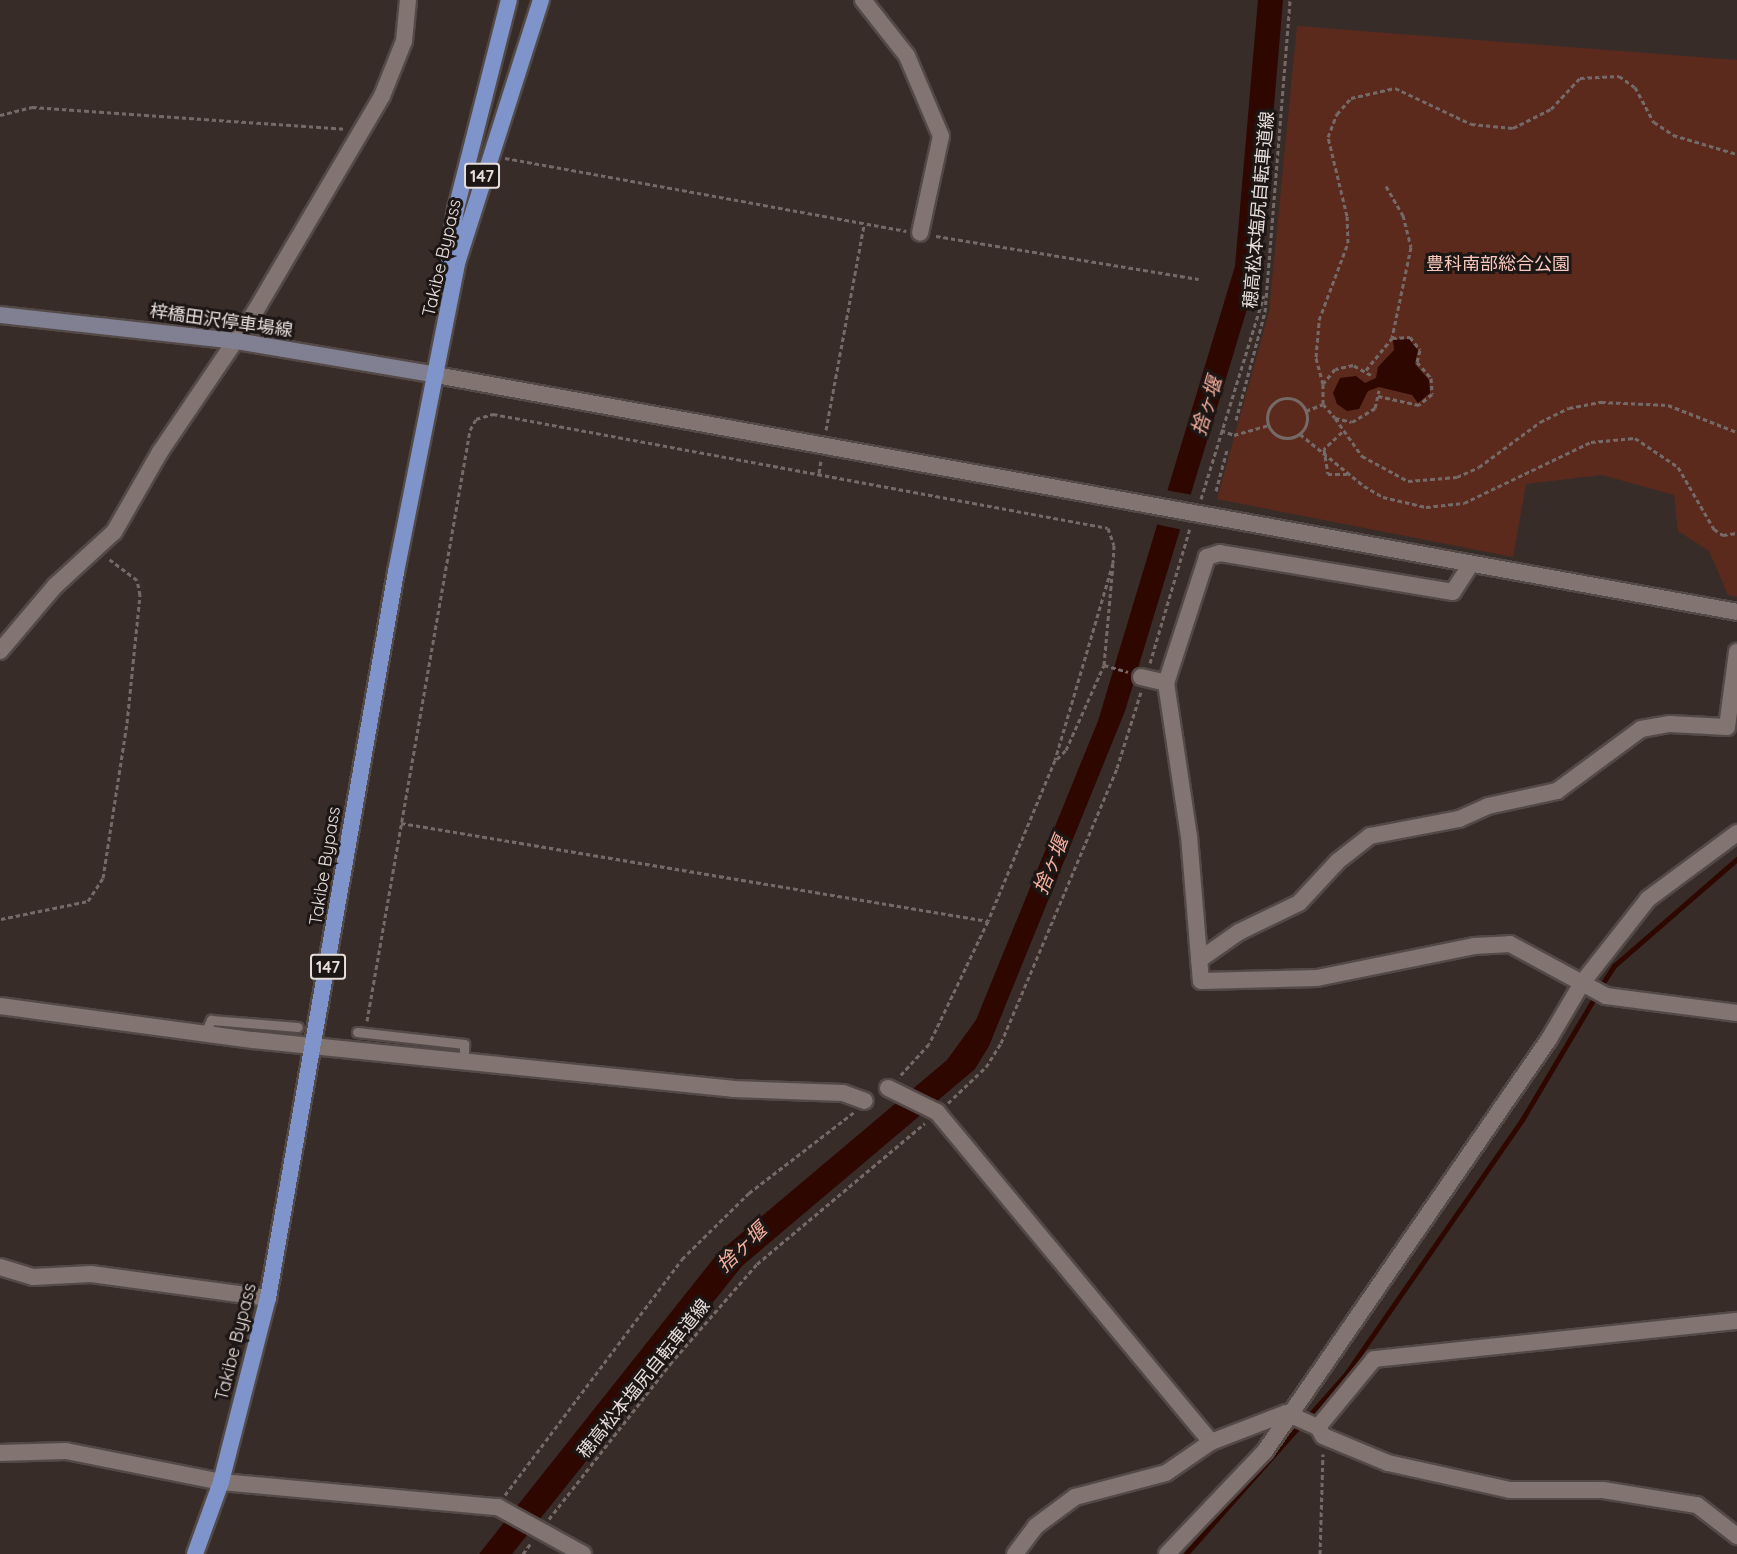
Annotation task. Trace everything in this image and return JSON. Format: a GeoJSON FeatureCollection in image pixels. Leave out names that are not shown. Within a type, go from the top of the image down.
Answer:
{"type":"FeatureCollection","features":[{"type":"Feature","properties":{"kind":"highway","name":"Takibe Bypass"},"geometry":{"type":"LineString","coordinates":[[439,356],[456,209],[509,0]]}},
{"type":"Feature","properties":{"kind":"highway","name":"Takibe Bypass"},"geometry":{"type":"LineString","coordinates":[[195,1554],[220,1482],[268,1298],[315,1046],[396,572],[458,260],[482,176],[541,0]]}},
{"type":"Feature","properties":{"kind":"main road","name":"梓橋田沢停車場線"},"geometry":{"type":"LineString","coordinates":[[0,315],[236,341],[436,375]]}},
{"type":"Feature","properties":{"kind":"street"},"geometry":{"type":"LineString","coordinates":[[0,651],[55,586],[96,551],[114,532],[160,452],[236,341],[358,136],[396,67],[408,0]]}},
{"type":"Feature","properties":{"kind":"street"},"geometry":{"type":"LineString","coordinates":[[863,0],[907,56],[941,136],[920,234]]}},
{"type":"Feature","properties":{"kind":"street"},"geometry":{"type":"LineString","coordinates":[[436,375],[1737,612]]}},
{"type":"Feature","properties":{"kind":"street"},"geometry":{"type":"LineString","coordinates":[[1472,564],[1454,592],[1210,555],[1166,683],[1189,836],[1201,981],[1280,981],[1510,944],[1582,983],[1631,1002],[1737,1013]]}},
{"type":"Feature","properties":{"kind":"street"},"geometry":{"type":"LineString","coordinates":[[1199,960],[1239,932],[1299,903],[1338,861],[1370,836],[1459,819],[1488,806],[1557,791],[1641,729],[1670,724],[1727,727],[1737,652]]}},
{"type":"Feature","properties":{"kind":"street"},"geometry":{"type":"LineString","coordinates":[[1144,676],[1166,683]]}},
{"type":"Feature","properties":{"kind":"street"},"geometry":{"type":"LineString","coordinates":[[1167,1554],[1264,1451],[1286,1413],[1549,1039],[1582,983],[1648,899],[1737,833]]}},
{"type":"Feature","properties":{"kind":"street"},"geometry":{"type":"LineString","coordinates":[[0,1006],[204,1035],[733,1089],[843,1092],[865,1101]]}},
{"type":"Feature","properties":{"kind":"street"},"geometry":{"type":"LineString","coordinates":[[893,1092],[935,1111],[1210,1442]]}},
{"type":"Feature","properties":{"kind":"street"},"geometry":{"type":"LineString","coordinates":[[0,1267],[33,1277],[91,1274],[268,1298]]}},
{"type":"Feature","properties":{"kind":"street"},"geometry":{"type":"LineString","coordinates":[[1321,1432],[1374,1359],[1737,1321]]}},
{"type":"Feature","properties":{"kind":"street"},"geometry":{"type":"LineString","coordinates":[[1015,1554],[1036,1526],[1075,1497],[1166,1473],[1210,1442],[1286,1413],[1388,1463],[1510,1490],[1603,1490],[1697,1505],[1737,1536]]}},
{"type":"Feature","properties":{"kind":"street"},"geometry":{"type":"LineString","coordinates":[[0,1454],[66,1451],[220,1482],[503,1509],[583,1554]]}},
{"type":"Feature","properties":{"kind":"lane"},"geometry":{"type":"LineString","coordinates":[[204,1035],[211,1020],[297,1027]]}},
{"type":"Feature","properties":{"kind":"lane"},"geometry":{"type":"LineString","coordinates":[[361,1032],[464,1044],[464,1062]]}},
{"type":"Feature","properties":{"kind":"path","name":"穂高松本塩尻自転車道線"},"geometry":{"type":"LineString","coordinates":[[1236,420],[1266,293],[1290,0]]}},
{"type":"Feature","properties":{"kind":"path"},"geometry":{"type":"LineString","coordinates":[[1737,154],[1673,135],[1654,122],[1635,87],[1619,76],[1580,78],[1551,109],[1513,128],[1472,124],[1395,88],[1351,98],[1337,114],[1328,137],[1347,216],[1348,243],[1319,320],[1316,357],[1323,384],[1323,404],[1335,418],[1342,432],[1384,472],[1408,481],[1433,482],[1479,467],[1521,434],[1569,408],[1601,402],[1668,405],[1737,433]]}},
{"type":"Feature","properties":{"kind":"path"},"geometry":{"type":"LineString","coordinates":[[0,115],[32,107],[343,129],[358,136]]}},
{"type":"Feature","properties":{"kind":"path"},"geometry":{"type":"LineString","coordinates":[[511,159],[920,234],[1198,279]]}},
{"type":"Feature","properties":{"kind":"path"},"geometry":{"type":"LineString","coordinates":[[1366,370],[1392,338],[1412,247],[1403,215],[1386,186]]}},
{"type":"Feature","properties":{"kind":"path"},"geometry":{"type":"LineString","coordinates":[[819,473],[864,224]]}},
{"type":"Feature","properties":{"kind":"path","name":"穂高松本塩尻自転車道線"},"geometry":{"type":"LineString","coordinates":[[523,1554],[539,1528],[670,1364],[756,1264],[986,1067],[1001,1043],[1117,768],[1194,514],[1266,293]]}},
{"type":"Feature","properties":{"kind":"path"},"geometry":{"type":"LineString","coordinates":[[1378,396],[1419,405],[1432,394],[1431,378],[1417,362],[1420,350],[1410,338],[1392,338]]}},
{"type":"Feature","properties":{"kind":"path"},"geometry":{"type":"LineString","coordinates":[[1323,384],[1344,365],[1366,370],[1371,375]]}},
{"type":"Feature","properties":{"kind":"path"},"geometry":{"type":"LineString","coordinates":[[1335,418],[1361,420],[1375,408],[1379,390]]}},
{"type":"Feature","properties":{"kind":"path"},"geometry":{"type":"LineString","coordinates":[[1300,434],[1307,423],[1306,411],[1290,398],[1277,401],[1268,411],[1268,425],[1282,438],[1300,434],[1324,449],[1348,474],[1383,497],[1447,506],[1482,495],[1591,442],[1635,438],[1678,466],[1713,529],[1723,535],[1737,533]]}},
{"type":"Feature","properties":{"kind":"path"},"geometry":{"type":"LineString","coordinates":[[1306,411],[1323,404]]}},
{"type":"Feature","properties":{"kind":"path"},"geometry":{"type":"LineString","coordinates":[[361,1032],[401,823],[470,430],[476,419],[493,414],[1108,528],[1114,545],[1104,665],[1066,750],[1055,760]]}},
{"type":"Feature","properties":{"kind":"path"},"geometry":{"type":"LineString","coordinates":[[1221,430],[1234,435],[1268,425]]}},
{"type":"Feature","properties":{"kind":"path"},"geometry":{"type":"LineString","coordinates":[[1324,449],[1342,432]]}},
{"type":"Feature","properties":{"kind":"path"},"geometry":{"type":"LineString","coordinates":[[1324,449],[1328,474],[1348,474]]}},
{"type":"Feature","properties":{"kind":"path"},"geometry":{"type":"LineString","coordinates":[[1216,491],[1227,450]]}},
{"type":"Feature","properties":{"kind":"path"},"geometry":{"type":"LineString","coordinates":[[1,919],[88,901],[103,878],[127,723],[140,594],[137,580],[125,567],[96,551]]}},
{"type":"Feature","properties":{"kind":"path"},"geometry":{"type":"LineString","coordinates":[[893,1092],[929,1044],[988,921],[1055,760],[1113,563]]}},
{"type":"Feature","properties":{"kind":"path"},"geometry":{"type":"LineString","coordinates":[[1104,665],[1111,667]]}},
{"type":"Feature","properties":{"kind":"path"},"geometry":{"type":"LineString","coordinates":[[401,823],[988,921]]}},
{"type":"Feature","properties":{"kind":"path"},"geometry":{"type":"LineString","coordinates":[[503,1509],[682,1259],[749,1193],[865,1101]]}},
{"type":"Feature","properties":{"kind":"path"},"geometry":{"type":"LineString","coordinates":[[1320,1554],[1321,1432]]}},
{"type":"Feature","properties":{"kind":"green space","name":"豊科南部総合公園"},"geometry":{"type":"Polygon","coordinates":[[[1297,26],[1737,60],[1737,597],[1728,595],[1709,551],[1678,531],[1674,495],[1602,475],[1526,484],[1513,557],[1217,499],[1269,312],[1297,26]]]}},
{"type":"Feature","properties":{"kind":"water","name":"捨ヶ堰"},"geometry":{"type":"Polygon","coordinates":[[[1258,0],[1283,0],[1262,247],[1254,286],[1125,711],[989,1046],[975,1069],[742,1266],[512,1554],[479,1554],[718,1253],[947,1060],[976,1020],[1098,721],[1235,266],[1258,0]]]}},
{"type":"Feature","properties":{"kind":"water"},"geometry":{"type":"Polygon","coordinates":[[[1409,339],[1418,350],[1415,364],[1429,380],[1430,393],[1418,403],[1412,395],[1379,387],[1368,391],[1359,409],[1347,411],[1337,404],[1333,393],[1340,378],[1356,376],[1365,383],[1376,378],[1378,367],[1394,350],[1393,340],[1409,339]]]}},
{"type":"Feature","properties":{"kind":"pier"},"geometry":{"type":"Polygon","coordinates":[[[1165,490],[1193,495],[1183,530],[1155,524],[1165,490]]]}},
{"type":"Feature","properties":{"kind":"waterway"},"geometry":{"type":"LineString","coordinates":[[1601,986],[1614,966],[1737,859]]}},
{"type":"Feature","properties":{"kind":"waterway"},"geometry":{"type":"LineString","coordinates":[[1307,1418],[1346,1374],[1522,1120],[1595,997]]}},
{"type":"Feature","properties":{"kind":"waterway"},"geometry":{"type":"LineString","coordinates":[[1186,1554],[1301,1424]]}}]}
